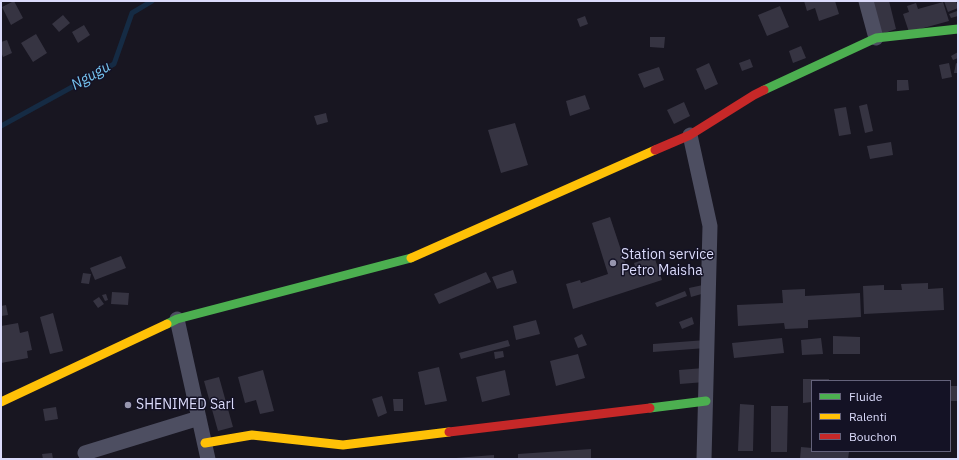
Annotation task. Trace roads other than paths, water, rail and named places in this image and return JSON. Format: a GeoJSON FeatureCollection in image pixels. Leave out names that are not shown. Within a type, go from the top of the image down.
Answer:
{"type":"FeatureCollection","features":[{"type":"Feature","properties":{"kind":"main road"},"geometry":{"type":"LineString","coordinates":[[1,402],[177,319],[409,259],[690,135],[754,95],[876,38],[958,29]]}},
{"type":"Feature","properties":{"kind":"main road"},"geometry":{"type":"LineString","coordinates":[[205,443],[252,435],[343,445],[706,401]]}},
{"type":"Feature","properties":{"kind":"street"},"geometry":{"type":"LineString","coordinates":[[866,1],[876,38]]}},
{"type":"Feature","properties":{"kind":"street"},"geometry":{"type":"LineString","coordinates":[[690,135],[710,226],[704,459]]}},
{"type":"Feature","properties":{"kind":"street"},"geometry":{"type":"LineString","coordinates":[[177,319],[208,459]]}},
{"type":"Feature","properties":{"kind":"street"},"geometry":{"type":"LineString","coordinates":[[85,453],[199,418]]}},
{"type":"Feature","properties":{"kind":"waterway","name":"Ngugu"},"geometry":{"type":"LineString","coordinates":[[1,126],[114,64],[132,13],[152,1]]}},
{"type":"Feature","properties":{"kind":"place","name":"Station service Petro Maisha"},"geometry":{"type":"Point","coordinates":[613,263]}},
{"type":"Feature","properties":{"kind":"place","name":"SHENIMED Sarl"},"geometry":{"type":"Point","coordinates":[128,405]}}]}
